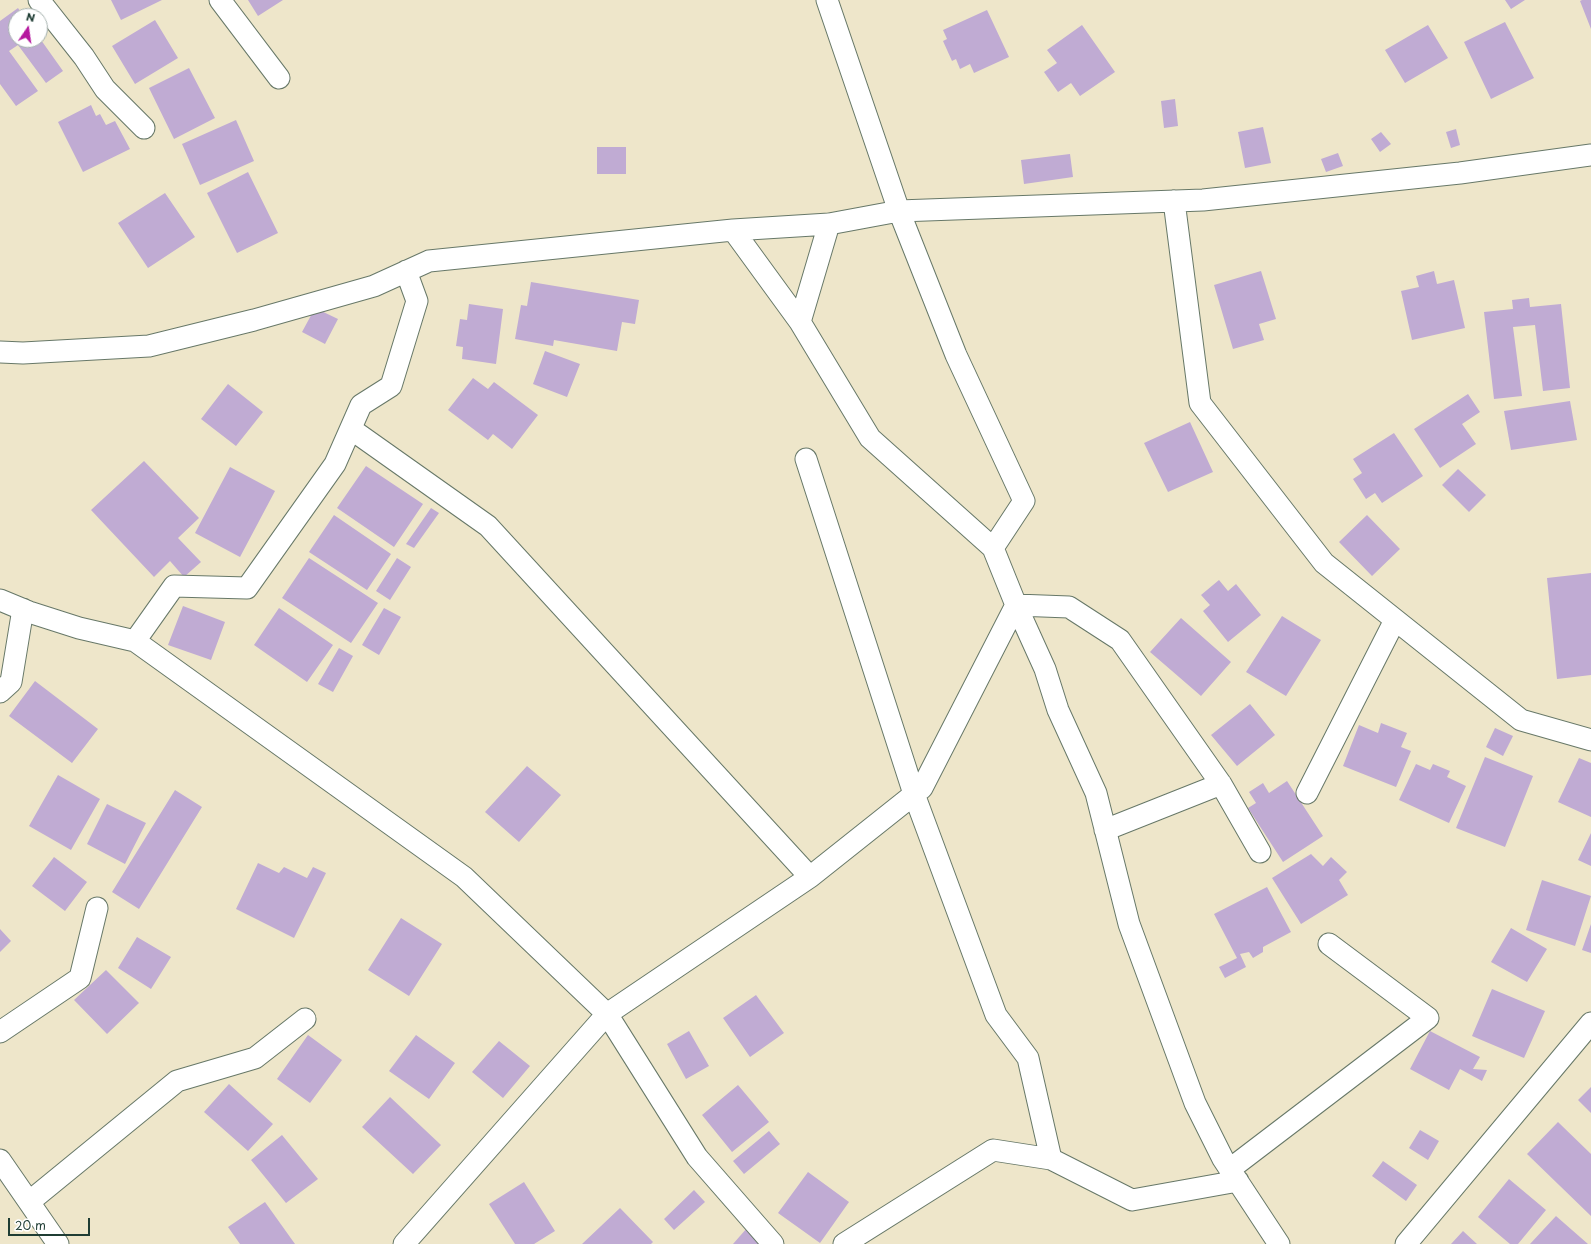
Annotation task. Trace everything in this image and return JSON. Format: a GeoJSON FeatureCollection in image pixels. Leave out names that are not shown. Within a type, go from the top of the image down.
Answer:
{"type":"FeatureCollection","features":[{"type":"Feature","properties":{"kind":"street"},"geometry":{"type":"LineString","coordinates":[[39,0],[84,57],[105,89],[144,128]]}},
{"type":"Feature","properties":{"kind":"street"},"geometry":{"type":"LineString","coordinates":[[220,0],[278,78]]}},
{"type":"Feature","properties":{"kind":"street"},"geometry":{"type":"LineString","coordinates":[[827,0],[899,210],[956,355],[1024,501],[993,548]]}},
{"type":"Feature","properties":{"kind":"street"},"geometry":{"type":"LineString","coordinates":[[0,352],[23,354],[149,346],[254,320],[374,286],[429,260],[733,230],[828,224],[899,210],[1203,200],[1460,173],[1591,155]]}},
{"type":"Feature","properties":{"kind":"street"},"geometry":{"type":"LineString","coordinates":[[1174,201],[1200,403],[1324,563],[1521,720],[1591,740]]}},
{"type":"Feature","properties":{"kind":"street"},"geometry":{"type":"LineString","coordinates":[[800,322],[828,224]]}},
{"type":"Feature","properties":{"kind":"street"},"geometry":{"type":"LineString","coordinates":[[733,230],[800,322],[870,438],[993,548],[1016,605],[1045,669],[1058,710],[1096,794],[1129,924],[1195,1103],[1223,1159],[1279,1244]]}},
{"type":"Feature","properties":{"kind":"street"},"geometry":{"type":"LineString","coordinates":[[135,641],[174,586],[247,588],[335,464],[361,405],[390,386],[417,301],[406,271]]}},
{"type":"Feature","properties":{"kind":"street"},"geometry":{"type":"LineString","coordinates":[[351,429],[488,526],[810,877]]}},
{"type":"Feature","properties":{"kind":"street"},"geometry":{"type":"LineString","coordinates":[[806,459],[914,794],[996,1015],[1028,1058],[1051,1159]]}},
{"type":"Feature","properties":{"kind":"street"},"geometry":{"type":"LineString","coordinates":[[0,600],[79,628],[135,641],[464,877],[606,1014],[697,1157],[774,1244]]}},
{"type":"Feature","properties":{"kind":"street"},"geometry":{"type":"LineString","coordinates":[[404,1244],[606,1014],[810,877],[922,788],[1016,605]]}},
{"type":"Feature","properties":{"kind":"street"},"geometry":{"type":"LineString","coordinates":[[1016,605],[1069,607],[1120,640],[1221,784],[1260,852]]}},
{"type":"Feature","properties":{"kind":"street"},"geometry":{"type":"LineString","coordinates":[[0,692],[10,682],[23,609]]}},
{"type":"Feature","properties":{"kind":"street"},"geometry":{"type":"LineString","coordinates":[[1306,793],[1395,620]]}},
{"type":"Feature","properties":{"kind":"street"},"geometry":{"type":"LineString","coordinates":[[1105,830],[1221,784]]}},
{"type":"Feature","properties":{"kind":"street"},"geometry":{"type":"LineString","coordinates":[[0,1032],[80,978],[97,908]]}},
{"type":"Feature","properties":{"kind":"street"},"geometry":{"type":"LineString","coordinates":[[844,1244],[993,1150],[1051,1159],[1132,1200],[1234,1175],[1428,1018],[1329,944]]}},
{"type":"Feature","properties":{"kind":"street"},"geometry":{"type":"LineString","coordinates":[[29,1202],[177,1081],[254,1058],[305,1019]]}},
{"type":"Feature","properties":{"kind":"street"},"geometry":{"type":"LineString","coordinates":[[1406,1244],[1591,1023]]}},
{"type":"Feature","properties":{"kind":"street"},"geometry":{"type":"LineString","coordinates":[[0,1160],[58,1244]]}},
{"type":"Feature","properties":{"kind":"building"},"geometry":{"type":"Polygon","coordinates":[[[111,0],[162,0],[121,20],[111,0]]]}},
{"type":"Feature","properties":{"kind":"building"},"geometry":{"type":"Polygon","coordinates":[[[248,0],[283,0],[258,16],[248,0]]]}},
{"type":"Feature","properties":{"kind":"building"},"geometry":{"type":"Polygon","coordinates":[[[1505,0],[1525,0],[1511,9],[1505,0]]]}},
{"type":"Feature","properties":{"kind":"building"},"geometry":{"type":"Polygon","coordinates":[[[1591,0],[1591,29],[1580,1],[1591,0]]]}},
{"type":"Feature","properties":{"kind":"building"},"geometry":{"type":"Polygon","coordinates":[[[987,10],[1009,57],[974,73],[970,64],[960,69],[956,59],[952,61],[943,41],[947,39],[943,30],[987,10]]]}},
{"type":"Feature","properties":{"kind":"building"},"geometry":{"type":"Polygon","coordinates":[[[8,15],[8,48],[14,48],[9,51],[38,91],[16,106],[0,84],[0,21],[8,15]]]}},
{"type":"Feature","properties":{"kind":"building"},"geometry":{"type":"Polygon","coordinates":[[[155,20],[178,58],[135,84],[112,46],[155,20]]]}},
{"type":"Feature","properties":{"kind":"building"},"geometry":{"type":"Polygon","coordinates":[[[1505,22],[1534,78],[1491,99],[1464,42],[1505,22]]]}},
{"type":"Feature","properties":{"kind":"building"},"geometry":{"type":"Polygon","coordinates":[[[1082,25],[1115,72],[1080,96],[1071,83],[1058,92],[1044,72],[1057,63],[1047,50],[1082,25]]]}},
{"type":"Feature","properties":{"kind":"building"},"geometry":{"type":"Polygon","coordinates":[[[1428,25],[1448,58],[1405,83],[1385,50],[1428,25]]]}},
{"type":"Feature","properties":{"kind":"building"},"geometry":{"type":"Polygon","coordinates":[[[20,48],[47,48],[63,71],[46,83],[20,48]]]}},
{"type":"Feature","properties":{"kind":"building"},"geometry":{"type":"Polygon","coordinates":[[[189,68],[215,118],[174,139],[149,88],[189,68]]]}},
{"type":"Feature","properties":{"kind":"building"},"geometry":{"type":"Polygon","coordinates":[[[1175,99],[1178,126],[1164,128],[1161,101],[1175,99]]]}},
{"type":"Feature","properties":{"kind":"building"},"geometry":{"type":"Polygon","coordinates":[[[91,105],[96,116],[100,114],[106,125],[115,121],[130,149],[83,172],[58,122],[91,105]]]}},
{"type":"Feature","properties":{"kind":"building"},"geometry":{"type":"Polygon","coordinates":[[[236,120],[254,161],[200,185],[182,144],[236,120]]]}},
{"type":"Feature","properties":{"kind":"building"},"geometry":{"type":"Polygon","coordinates":[[[1263,127],[1271,163],[1245,168],[1238,132],[1263,127]]]}},
{"type":"Feature","properties":{"kind":"building"},"geometry":{"type":"Polygon","coordinates":[[[1456,129],[1460,145],[1451,148],[1446,132],[1456,129]]]}},
{"type":"Feature","properties":{"kind":"building"},"geometry":{"type":"Polygon","coordinates":[[[1381,132],[1391,144],[1380,152],[1371,139],[1381,132]]]}},
{"type":"Feature","properties":{"kind":"building"},"geometry":{"type":"Polygon","coordinates":[[[597,147],[626,147],[626,174],[597,174],[597,147]]]}},
{"type":"Feature","properties":{"kind":"building"},"geometry":{"type":"Polygon","coordinates":[[[1338,153],[1343,166],[1326,172],[1321,159],[1338,153]]]}},
{"type":"Feature","properties":{"kind":"building"},"geometry":{"type":"Polygon","coordinates":[[[1070,154],[1073,177],[1024,184],[1021,160],[1070,154]]]}},
{"type":"Feature","properties":{"kind":"building"},"geometry":{"type":"Polygon","coordinates":[[[248,172],[278,233],[237,253],[207,193],[248,172]]]}},
{"type":"Feature","properties":{"kind":"building"},"geometry":{"type":"Polygon","coordinates":[[[165,193],[195,237],[148,268],[118,223],[165,193]]]}},
{"type":"Feature","properties":{"kind":"building"},"geometry":{"type":"Polygon","coordinates":[[[1261,271],[1276,319],[1259,324],[1264,340],[1233,349],[1214,285],[1261,271]]]}},
{"type":"Feature","properties":{"kind":"building"},"geometry":{"type":"Polygon","coordinates":[[[1434,271],[1437,284],[1454,280],[1465,328],[1412,340],[1401,291],[1419,287],[1416,276],[1434,271]]]}},
{"type":"Feature","properties":{"kind":"building"},"geometry":{"type":"Polygon","coordinates":[[[531,282],[639,300],[635,324],[622,322],[617,351],[554,340],[553,346],[515,339],[521,305],[527,306],[531,282]]]}},
{"type":"Feature","properties":{"kind":"building"},"geometry":{"type":"Polygon","coordinates":[[[1529,298],[1530,307],[1561,304],[1570,388],[1543,391],[1535,325],[1513,327],[1522,396],[1494,399],[1484,312],[1513,309],[1512,300],[1529,298]]]}},
{"type":"Feature","properties":{"kind":"building"},"geometry":{"type":"Polygon","coordinates":[[[469,304],[503,309],[496,364],[462,359],[463,347],[456,346],[460,319],[467,320],[469,304]]]}},
{"type":"Feature","properties":{"kind":"building"},"geometry":{"type":"Polygon","coordinates":[[[315,308],[338,319],[325,344],[302,332],[315,308]]]}},
{"type":"Feature","properties":{"kind":"building"},"geometry":{"type":"Polygon","coordinates":[[[545,351],[580,364],[567,397],[533,384],[545,351]]]}},
{"type":"Feature","properties":{"kind":"building"},"geometry":{"type":"Polygon","coordinates":[[[473,378],[488,389],[494,382],[538,415],[512,449],[493,434],[488,440],[448,410],[473,378]]]}},
{"type":"Feature","properties":{"kind":"building"},"geometry":{"type":"Polygon","coordinates":[[[228,384],[263,412],[236,446],[201,419],[228,384]]]}},
{"type":"Feature","properties":{"kind":"building"},"geometry":{"type":"Polygon","coordinates":[[[1468,394],[1480,412],[1462,424],[1476,444],[1440,468],[1414,429],[1468,394]]]}},
{"type":"Feature","properties":{"kind":"building"},"geometry":{"type":"Polygon","coordinates":[[[1570,401],[1577,440],[1511,450],[1504,411],[1570,401]]]}},
{"type":"Feature","properties":{"kind":"building"},"geometry":{"type":"Polygon","coordinates":[[[1190,422],[1213,472],[1168,492],[1144,443],[1190,422]]]}},
{"type":"Feature","properties":{"kind":"building"},"geometry":{"type":"Polygon","coordinates":[[[1394,433],[1423,476],[1382,503],[1375,493],[1366,499],[1353,479],[1362,473],[1353,459],[1394,433]]]}},
{"type":"Feature","properties":{"kind":"building"},"geometry":{"type":"Polygon","coordinates":[[[144,461],[199,518],[178,538],[201,562],[184,577],[170,561],[154,577],[91,510],[144,461]]]}},
{"type":"Feature","properties":{"kind":"building"},"geometry":{"type":"Polygon","coordinates":[[[366,466],[423,504],[394,547],[337,508],[366,466]]]}},
{"type":"Feature","properties":{"kind":"building"},"geometry":{"type":"Polygon","coordinates":[[[230,467],[275,491],[240,557],[195,533],[230,467]]]}},
{"type":"Feature","properties":{"kind":"building"},"geometry":{"type":"Polygon","coordinates":[[[1458,469],[1486,495],[1469,512],[1442,485],[1458,469]]]}},
{"type":"Feature","properties":{"kind":"building"},"geometry":{"type":"Polygon","coordinates":[[[431,508],[439,513],[414,548],[406,544],[431,508]]]}},
{"type":"Feature","properties":{"kind":"building"},"geometry":{"type":"Polygon","coordinates":[[[334,515],[391,554],[367,590],[309,552],[334,515]]]}},
{"type":"Feature","properties":{"kind":"building"},"geometry":{"type":"Polygon","coordinates":[[[1367,515],[1400,549],[1372,576],[1339,542],[1367,515]]]}},
{"type":"Feature","properties":{"kind":"building"},"geometry":{"type":"Polygon","coordinates":[[[309,558],[378,603],[351,643],[282,598],[309,558]]]}},
{"type":"Feature","properties":{"kind":"building"},"geometry":{"type":"Polygon","coordinates":[[[397,558],[411,567],[390,600],[376,591],[397,558]]]}},
{"type":"Feature","properties":{"kind":"building"},"geometry":{"type":"Polygon","coordinates":[[[1591,573],[1591,675],[1557,679],[1547,578],[1591,573]]]}},
{"type":"Feature","properties":{"kind":"building"},"geometry":{"type":"Polygon","coordinates":[[[1219,580],[1228,591],[1236,584],[1261,615],[1228,642],[1203,611],[1210,605],[1201,595],[1219,580]]]}},
{"type":"Feature","properties":{"kind":"building"},"geometry":{"type":"Polygon","coordinates":[[[183,606],[225,622],[211,660],[168,645],[183,606]]]}},
{"type":"Feature","properties":{"kind":"building"},"geometry":{"type":"Polygon","coordinates":[[[279,608],[333,645],[307,682],[254,645],[279,608]]]}},
{"type":"Feature","properties":{"kind":"building"},"geometry":{"type":"Polygon","coordinates":[[[384,608],[401,617],[379,655],[362,645],[384,608]]]}},
{"type":"Feature","properties":{"kind":"building"},"geometry":{"type":"Polygon","coordinates":[[[1282,616],[1321,640],[1286,696],[1246,672],[1282,616]]]}},
{"type":"Feature","properties":{"kind":"building"},"geometry":{"type":"Polygon","coordinates":[[[1181,618],[1231,662],[1201,696],[1150,652],[1181,618]]]}},
{"type":"Feature","properties":{"kind":"building"},"geometry":{"type":"Polygon","coordinates":[[[339,648],[353,656],[333,692],[318,684],[339,648]]]}},
{"type":"Feature","properties":{"kind":"building"},"geometry":{"type":"Polygon","coordinates":[[[35,681],[98,729],[72,763],[9,716],[35,681]]]}},
{"type":"Feature","properties":{"kind":"building"},"geometry":{"type":"Polygon","coordinates":[[[1250,704],[1275,735],[1237,766],[1211,735],[1250,704]]]}},
{"type":"Feature","properties":{"kind":"building"},"geometry":{"type":"Polygon","coordinates":[[[1381,723],[1407,733],[1401,747],[1411,751],[1396,787],[1343,766],[1359,725],[1378,733],[1381,723]]]}},
{"type":"Feature","properties":{"kind":"building"},"geometry":{"type":"Polygon","coordinates":[[[1495,728],[1513,736],[1503,756],[1486,747],[1495,728]]]}},
{"type":"Feature","properties":{"kind":"building"},"geometry":{"type":"Polygon","coordinates":[[[1485,757],[1533,776],[1505,847],[1456,828],[1485,757]]]}},
{"type":"Feature","properties":{"kind":"building"},"geometry":{"type":"Polygon","coordinates":[[[1579,758],[1591,763],[1591,817],[1558,802],[1579,758]]]}},
{"type":"Feature","properties":{"kind":"building"},"geometry":{"type":"Polygon","coordinates":[[[1416,764],[1430,770],[1433,764],[1450,771],[1447,777],[1466,786],[1449,823],[1399,800],[1416,764]]]}},
{"type":"Feature","properties":{"kind":"building"},"geometry":{"type":"Polygon","coordinates":[[[527,766],[561,795],[519,842],[485,812],[527,766]]]}},
{"type":"Feature","properties":{"kind":"building"},"geometry":{"type":"Polygon","coordinates":[[[58,775],[100,799],[71,850],[29,826],[58,775]]]}},
{"type":"Feature","properties":{"kind":"building"},"geometry":{"type":"Polygon","coordinates":[[[1287,781],[1323,836],[1283,862],[1248,808],[1256,803],[1249,792],[1263,783],[1269,793],[1287,781]]]}},
{"type":"Feature","properties":{"kind":"building"},"geometry":{"type":"Polygon","coordinates":[[[175,790],[202,807],[139,909],[112,892],[175,790]]]}},
{"type":"Feature","properties":{"kind":"building"},"geometry":{"type":"Polygon","coordinates":[[[107,804],[146,823],[125,864],[87,844],[107,804]]]}},
{"type":"Feature","properties":{"kind":"building"},"geometry":{"type":"Polygon","coordinates":[[[1591,833],[1591,866],[1578,860],[1591,833]]]}},
{"type":"Feature","properties":{"kind":"building"},"geometry":{"type":"Polygon","coordinates":[[[1311,854],[1323,866],[1331,857],[1347,872],[1339,880],[1348,895],[1301,924],[1272,878],[1311,854]]]}},
{"type":"Feature","properties":{"kind":"building"},"geometry":{"type":"Polygon","coordinates":[[[54,857],[87,882],[65,911],[32,886],[54,857]]]}},
{"type":"Feature","properties":{"kind":"building"},"geometry":{"type":"Polygon","coordinates":[[[258,863],[279,873],[284,867],[307,878],[313,867],[326,873],[294,938],[236,909],[258,863]]]}},
{"type":"Feature","properties":{"kind":"building"},"geometry":{"type":"Polygon","coordinates":[[[1542,880],[1591,896],[1575,946],[1526,930],[1542,880]]]}},
{"type":"Feature","properties":{"kind":"building"},"geometry":{"type":"Polygon","coordinates":[[[1267,887],[1291,932],[1263,947],[1263,952],[1253,958],[1249,952],[1240,954],[1246,967],[1225,978],[1219,967],[1237,958],[1214,914],[1267,887]]]}},
{"type":"Feature","properties":{"kind":"building"},"geometry":{"type":"Polygon","coordinates":[[[401,918],[442,944],[409,996],[368,970],[401,918]]]}},
{"type":"Feature","properties":{"kind":"building"},"geometry":{"type":"Polygon","coordinates":[[[1591,924],[1591,953],[1582,950],[1591,924]]]}},
{"type":"Feature","properties":{"kind":"building"},"geometry":{"type":"Polygon","coordinates":[[[1511,928],[1547,949],[1527,982],[1491,962],[1511,928]]]}},
{"type":"Feature","properties":{"kind":"building"},"geometry":{"type":"Polygon","coordinates":[[[0,929],[11,941],[0,952],[0,929]]]}},
{"type":"Feature","properties":{"kind":"building"},"geometry":{"type":"Polygon","coordinates":[[[137,937],[171,957],[151,989],[118,968],[137,937]]]}},
{"type":"Feature","properties":{"kind":"building"},"geometry":{"type":"Polygon","coordinates":[[[106,970],[139,1003],[107,1034],[74,1000],[106,970]]]}},
{"type":"Feature","properties":{"kind":"building"},"geometry":{"type":"Polygon","coordinates":[[[1492,989],[1545,1011],[1524,1058],[1472,1036],[1492,989]]]}},
{"type":"Feature","properties":{"kind":"building"},"geometry":{"type":"Polygon","coordinates":[[[756,995],[784,1033],[750,1057],[723,1018],[756,995]]]}},
{"type":"Feature","properties":{"kind":"building"},"geometry":{"type":"Polygon","coordinates":[[[689,1031],[709,1066],[686,1079],[667,1044],[689,1031]]]}},
{"type":"Feature","properties":{"kind":"building"},"geometry":{"type":"Polygon","coordinates":[[[1430,1031],[1480,1057],[1473,1069],[1487,1070],[1482,1081],[1460,1069],[1449,1090],[1410,1069],[1430,1031]]]}},
{"type":"Feature","properties":{"kind":"building"},"geometry":{"type":"Polygon","coordinates":[[[308,1035],[342,1060],[310,1103],[277,1079],[308,1035]]]}},
{"type":"Feature","properties":{"kind":"building"},"geometry":{"type":"Polygon","coordinates":[[[416,1035],[455,1063],[429,1099],[389,1071],[416,1035]]]}},
{"type":"Feature","properties":{"kind":"building"},"geometry":{"type":"Polygon","coordinates":[[[499,1041],[530,1066],[503,1098],[472,1072],[499,1041]]]}},
{"type":"Feature","properties":{"kind":"building"},"geometry":{"type":"Polygon","coordinates":[[[229,1084],[273,1124],[248,1151],[204,1112],[229,1084]]]}},
{"type":"Feature","properties":{"kind":"building"},"geometry":{"type":"Polygon","coordinates":[[[738,1085],[769,1122],[732,1152],[702,1115],[738,1085]]]}},
{"type":"Feature","properties":{"kind":"building"},"geometry":{"type":"Polygon","coordinates":[[[1591,1087],[1591,1113],[1578,1100],[1591,1087]]]}},
{"type":"Feature","properties":{"kind":"building"},"geometry":{"type":"Polygon","coordinates":[[[390,1097],[441,1145],[413,1174],[362,1127],[390,1097]]]}},
{"type":"Feature","properties":{"kind":"building"},"geometry":{"type":"Polygon","coordinates":[[[1558,1122],[1591,1154],[1591,1216],[1527,1154],[1558,1122]]]}},
{"type":"Feature","properties":{"kind":"building"},"geometry":{"type":"Polygon","coordinates":[[[1420,1130],[1439,1141],[1428,1160],[1409,1148],[1420,1130]]]}},
{"type":"Feature","properties":{"kind":"building"},"geometry":{"type":"Polygon","coordinates":[[[769,1131],[780,1144],[744,1174],[733,1161],[769,1131]]]}},
{"type":"Feature","properties":{"kind":"building"},"geometry":{"type":"Polygon","coordinates":[[[282,1135],[318,1179],[286,1203],[251,1160],[282,1135]]]}},
{"type":"Feature","properties":{"kind":"building"},"geometry":{"type":"Polygon","coordinates":[[[1383,1161],[1417,1185],[1406,1201],[1372,1176],[1383,1161]]]}},
{"type":"Feature","properties":{"kind":"building"},"geometry":{"type":"Polygon","coordinates":[[[808,1172],[849,1202],[820,1243],[778,1213],[808,1172]]]}},
{"type":"Feature","properties":{"kind":"building"},"geometry":{"type":"Polygon","coordinates":[[[1509,1179],[1546,1210],[1518,1244],[1510,1244],[1478,1217],[1509,1179]]]}},
{"type":"Feature","properties":{"kind":"building"},"geometry":{"type":"Polygon","coordinates":[[[524,1182],[555,1231],[534,1244],[515,1244],[489,1204],[524,1182]]]}},
{"type":"Feature","properties":{"kind":"building"},"geometry":{"type":"Polygon","coordinates":[[[694,1190],[705,1202],[674,1230],[664,1219],[694,1190]]]}},
{"type":"Feature","properties":{"kind":"building"},"geometry":{"type":"Polygon","coordinates":[[[265,1202],[295,1244],[240,1244],[228,1227],[265,1202]]]}},
{"type":"Feature","properties":{"kind":"building"},"geometry":{"type":"Polygon","coordinates":[[[620,1208],[653,1242],[651,1244],[582,1244],[620,1208]]]}},
{"type":"Feature","properties":{"kind":"building"},"geometry":{"type":"Polygon","coordinates":[[[1556,1216],[1588,1244],[1530,1244],[1556,1216]]]}},
{"type":"Feature","properties":{"kind":"building"},"geometry":{"type":"Polygon","coordinates":[[[747,1228],[765,1244],[733,1244],[747,1228]]]}},
{"type":"Feature","properties":{"kind":"building"},"geometry":{"type":"Polygon","coordinates":[[[1463,1231],[1477,1244],[1451,1244],[1463,1231]]]}}]}
